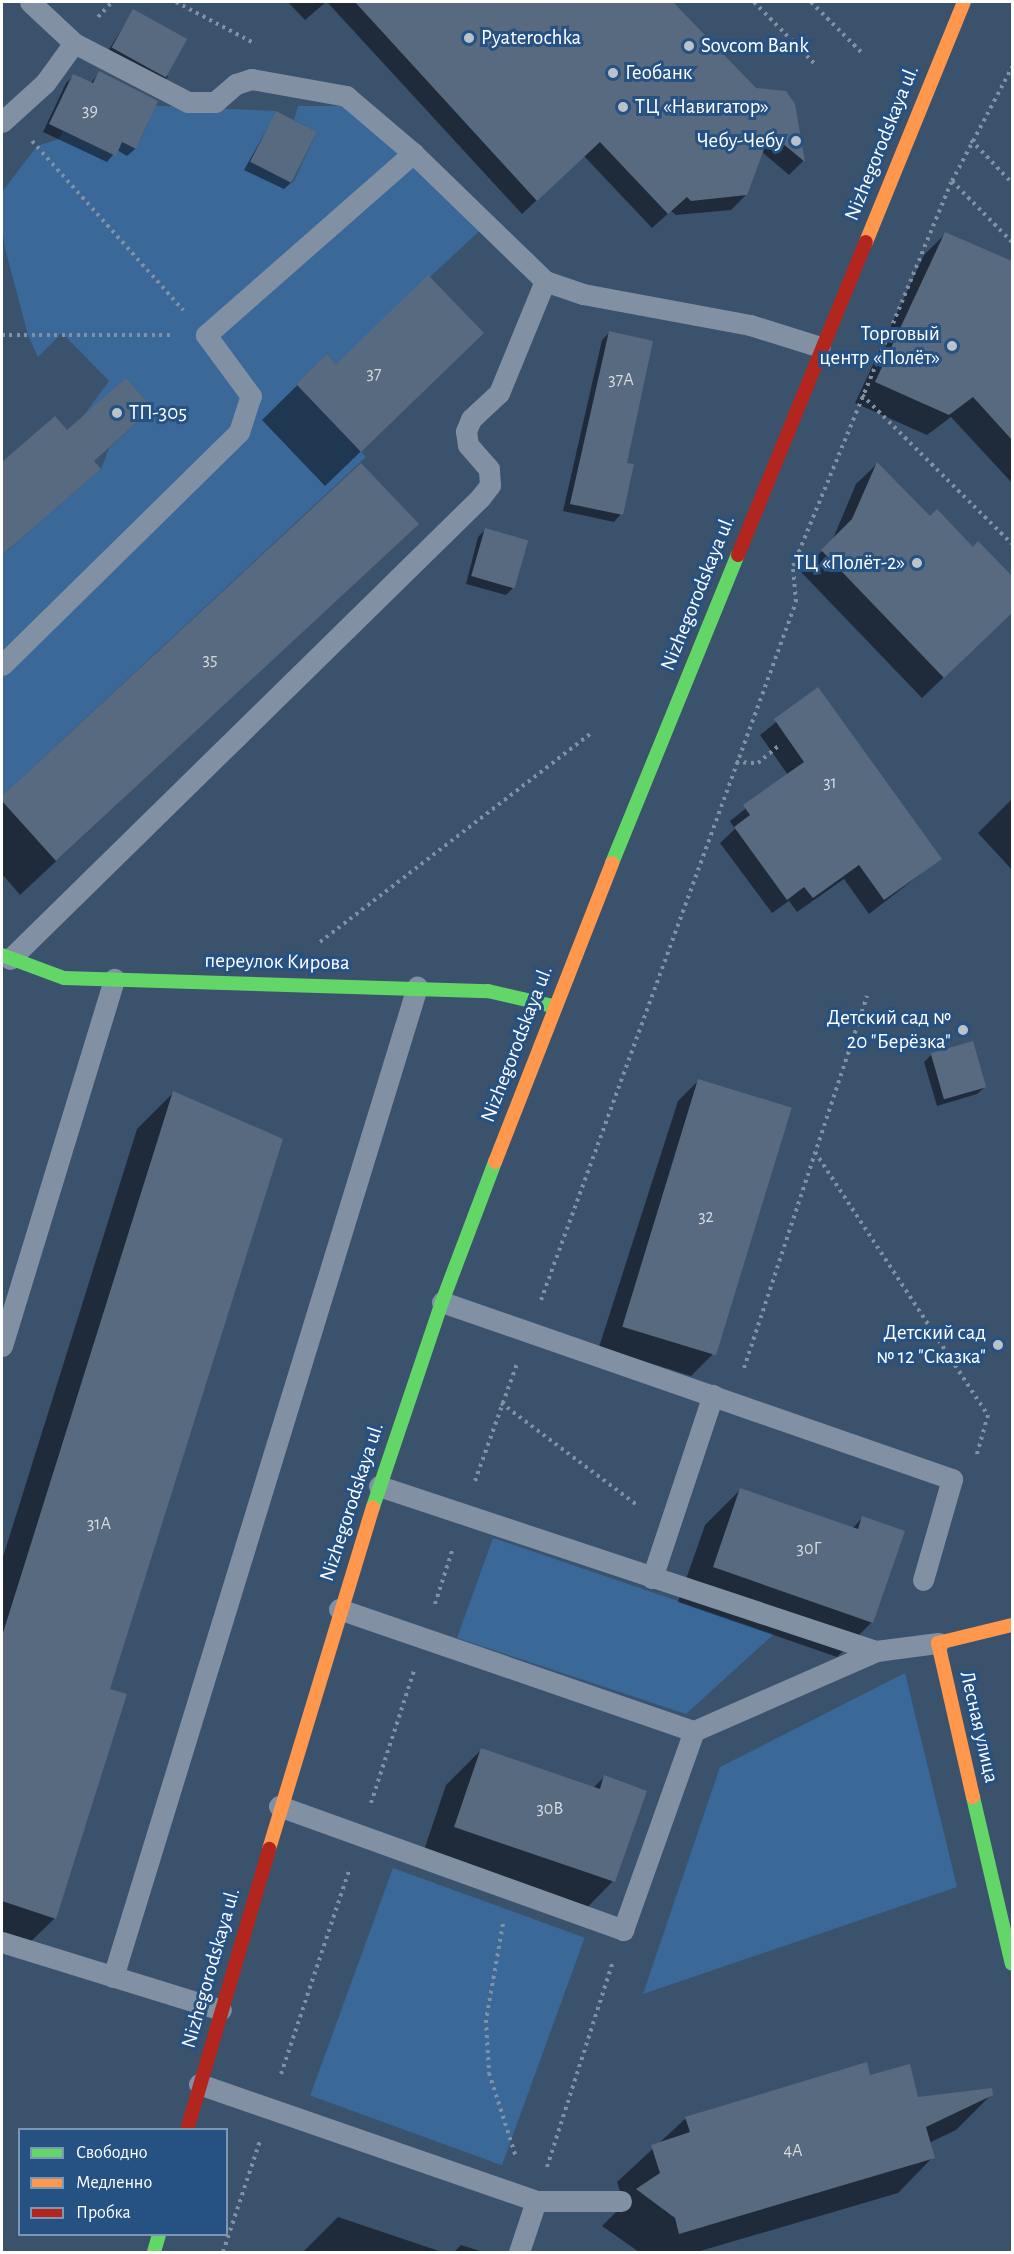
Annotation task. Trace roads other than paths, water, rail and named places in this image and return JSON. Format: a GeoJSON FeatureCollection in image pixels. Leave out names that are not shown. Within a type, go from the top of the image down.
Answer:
{"type":"FeatureCollection","features":[{"type":"Feature","properties":{"kind":"street","name":"Nizhegorodskaya ul."},"geometry":{"type":"LineString","coordinates":[[188,2128],[279,1806],[339,1609],[442,1302],[553,1006],[820,347],[964,2]]}},
{"type":"Feature","properties":{"kind":"street","name":"переулок Кирова"},"geometry":{"type":"LineString","coordinates":[[6,957],[64,978],[417,987],[488,991],[553,1006]]}},
{"type":"Feature","properties":{"kind":"street"},"geometry":{"type":"LineString","coordinates":[[938,1643],[1012,1625]]}},
{"type":"Feature","properties":{"kind":"street","name":"Лесная улица"},"geometry":{"type":"LineString","coordinates":[[938,1643],[1012,1964]]}},
{"type":"Feature","properties":{"kind":"street"},"geometry":{"type":"LineString","coordinates":[[154,2253],[159,2236]]}},
{"type":"Feature","properties":{"kind":"lane"},"geometry":{"type":"LineString","coordinates":[[30,2],[74,44],[188,102],[215,102],[236,84],[250,79],[346,96],[413,153],[545,282],[583,294],[750,325],[820,347]]}},
{"type":"Feature","properties":{"kind":"lane"},"geometry":{"type":"LineString","coordinates":[[6,118],[45,83],[74,44]]}},
{"type":"Feature","properties":{"kind":"lane"},"geometry":{"type":"LineString","coordinates":[[2,665],[238,432],[251,396],[206,335],[413,153]]}},
{"type":"Feature","properties":{"kind":"lane"},"geometry":{"type":"LineString","coordinates":[[6,957],[480,498],[490,485],[489,470],[468,445],[466,431],[471,419],[499,393],[545,282]]}},
{"type":"Feature","properties":{"kind":"lane"},"geometry":{"type":"LineString","coordinates":[[2,1346],[114,979]]}},
{"type":"Feature","properties":{"kind":"lane"},"geometry":{"type":"LineString","coordinates":[[113,1977],[417,987]]}},
{"type":"Feature","properties":{"kind":"lane"},"geometry":{"type":"LineString","coordinates":[[442,1302],[530,1330],[952,1479],[922,1580]]}},
{"type":"Feature","properties":{"kind":"lane"},"geometry":{"type":"LineString","coordinates":[[652,1578],[723,1399]]}},
{"type":"Feature","properties":{"kind":"lane"},"geometry":{"type":"LineString","coordinates":[[379,1486],[876,1651]]}},
{"type":"Feature","properties":{"kind":"lane"},"geometry":{"type":"LineString","coordinates":[[339,1609],[425,1636],[694,1731],[876,1651],[938,1643]]}},
{"type":"Feature","properties":{"kind":"lane"},"geometry":{"type":"LineString","coordinates":[[279,1806],[623,1930],[694,1731]]}},
{"type":"Feature","properties":{"kind":"lane"},"geometry":{"type":"LineString","coordinates":[[2,1942],[220,2010]]}},
{"type":"Feature","properties":{"kind":"lane"},"geometry":{"type":"LineString","coordinates":[[199,2084],[536,2201],[621,2201]]}},
{"type":"Feature","properties":{"kind":"lane"},"geometry":{"type":"LineString","coordinates":[[519,2253],[536,2201]]}},
{"type":"Feature","properties":{"kind":"place","name":"Pyaterochka"},"geometry":{"type":"Point","coordinates":[469,38]}},
{"type":"Feature","properties":{"kind":"place","name":"Sovcom Bank"},"geometry":{"type":"Point","coordinates":[689,46]}},
{"type":"Feature","properties":{"kind":"place","name":"Геобанк"},"geometry":{"type":"Point","coordinates":[613,73]}},
{"type":"Feature","properties":{"kind":"place","name":"ТЦ «Навигатор»"},"geometry":{"type":"Point","coordinates":[623,107]}},
{"type":"Feature","properties":{"kind":"place","name":"Чебу-Чебу"},"geometry":{"type":"Point","coordinates":[796,141]}},
{"type":"Feature","properties":{"kind":"place","name":"Торговый центр «Полёт»"},"geometry":{"type":"Point","coordinates":[952,346]}},
{"type":"Feature","properties":{"kind":"place","name":"ТП-305"},"geometry":{"type":"Point","coordinates":[117,413]}},
{"type":"Feature","properties":{"kind":"place","name":"ТЦ «Полёт-2»"},"geometry":{"type":"Point","coordinates":[917,563]}},
{"type":"Feature","properties":{"kind":"place","name":"Детский сад № 20 \"Берёзка\""},"geometry":{"type":"Point","coordinates":[963,1030]}},
{"type":"Feature","properties":{"kind":"place","name":"Детский сад № 12 \"Сказка\""},"geometry":{"type":"Point","coordinates":[998,1345]}}]}
